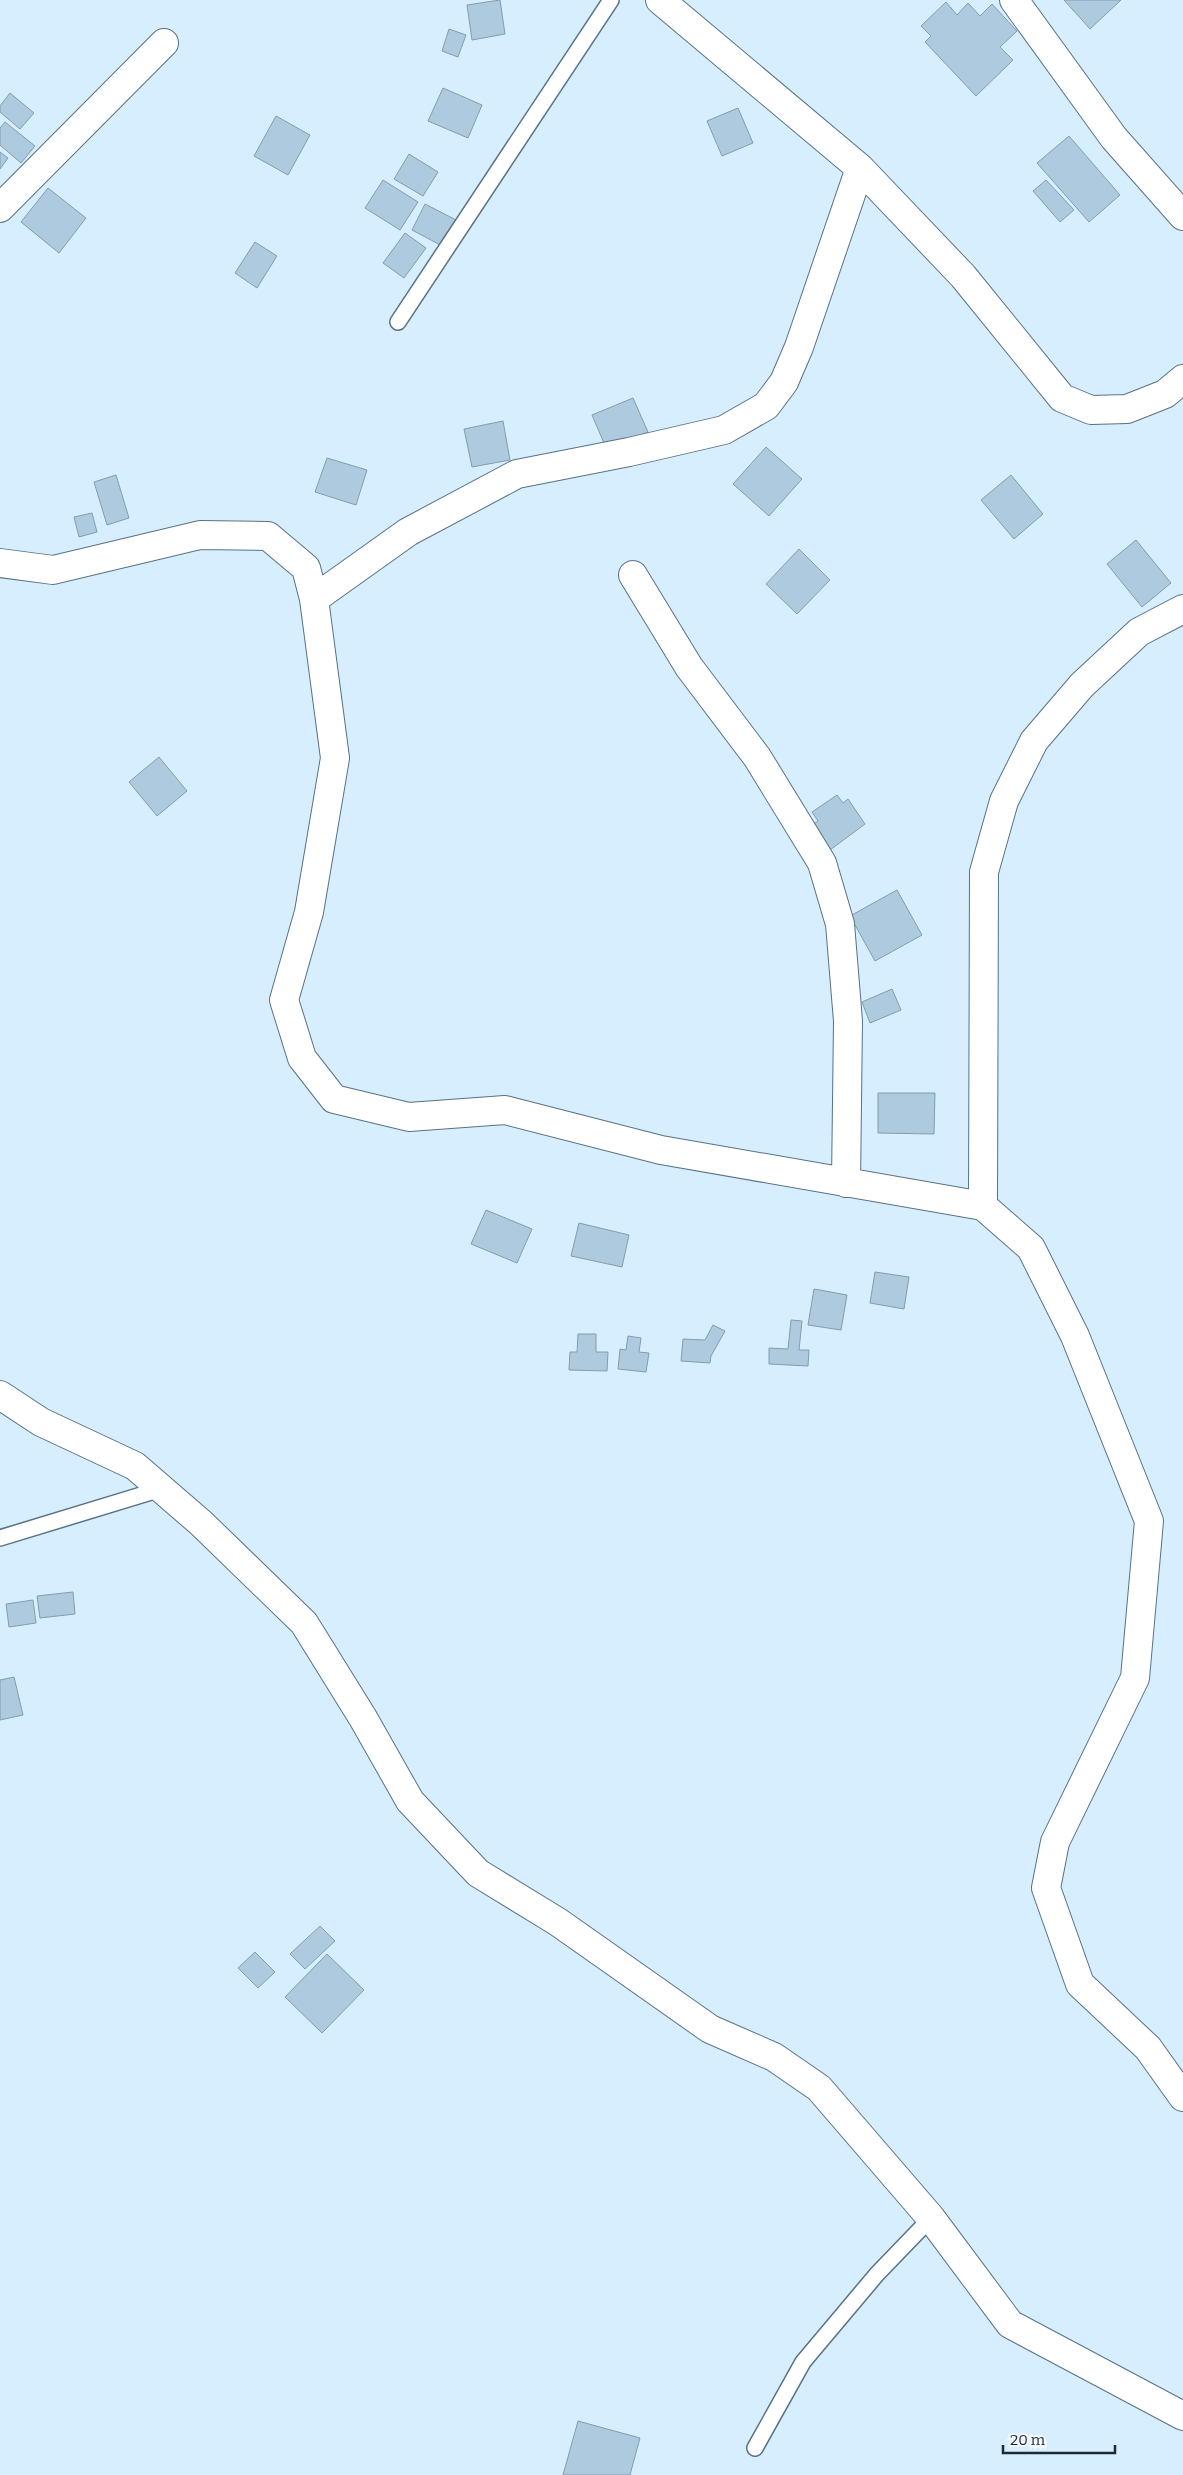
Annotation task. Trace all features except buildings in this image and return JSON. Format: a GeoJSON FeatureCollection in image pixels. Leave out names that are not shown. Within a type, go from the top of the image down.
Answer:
{"type":"FeatureCollection","features":[{"type":"Feature","properties":{"kind":"street"},"geometry":{"type":"LineString","coordinates":[[660,0],[860,168],[963,276],[1062,398],[1091,410],[1127,409],[1165,394],[1183,379]]}},
{"type":"Feature","properties":{"kind":"street"},"geometry":{"type":"LineString","coordinates":[[1014,0],[1114,138],[1183,216]]}},
{"type":"Feature","properties":{"kind":"street"},"geometry":{"type":"LineString","coordinates":[[0,208],[164,43]]}},
{"type":"Feature","properties":{"kind":"street"},"geometry":{"type":"LineString","coordinates":[[314,600],[408,532],[517,474],[629,452],[724,430],[766,406],[784,382],[799,347],[860,168]]}},
{"type":"Feature","properties":{"kind":"street"},"geometry":{"type":"LineString","coordinates":[[0,563],[53,570],[200,535],[268,536],[306,568],[314,600],[335,758],[309,912],[284,1000],[302,1058],[334,1099],[409,1117],[505,1110],[661,1150],[983,1206],[1031,1248],[1075,1336],[1149,1521],[1136,1678],[1055,1842],[1046,1888],[1080,1984],[1148,2048],[1183,2097]]}},
{"type":"Feature","properties":{"kind":"street"},"geometry":{"type":"LineString","coordinates":[[633,575],[689,667],[757,757],[822,863],[840,924],[848,1021],[846,1182]]}},
{"type":"Feature","properties":{"kind":"street"},"geometry":{"type":"LineString","coordinates":[[983,1206],[984,872],[1004,801],[1034,741],[1082,685],[1139,632],[1183,609]]}},
{"type":"Feature","properties":{"kind":"street"},"geometry":{"type":"LineString","coordinates":[[0,1395],[41,1422],[135,1466],[201,1523],[304,1623],[363,1718],[410,1800],[478,1873],[558,1922],[710,2029],[774,2057],[819,2088],[932,2218],[1010,2324],[1183,2416]]}},
{"type":"Feature","properties":{"kind":"lane"},"geometry":{"type":"LineString","coordinates":[[398,322],[611,0]]}},
{"type":"Feature","properties":{"kind":"lane"},"geometry":{"type":"LineString","coordinates":[[0,1538],[161,1489]]}},
{"type":"Feature","properties":{"kind":"lane"},"geometry":{"type":"LineString","coordinates":[[754,2448],[803,2362],[877,2274],[932,2218]]}}]}
